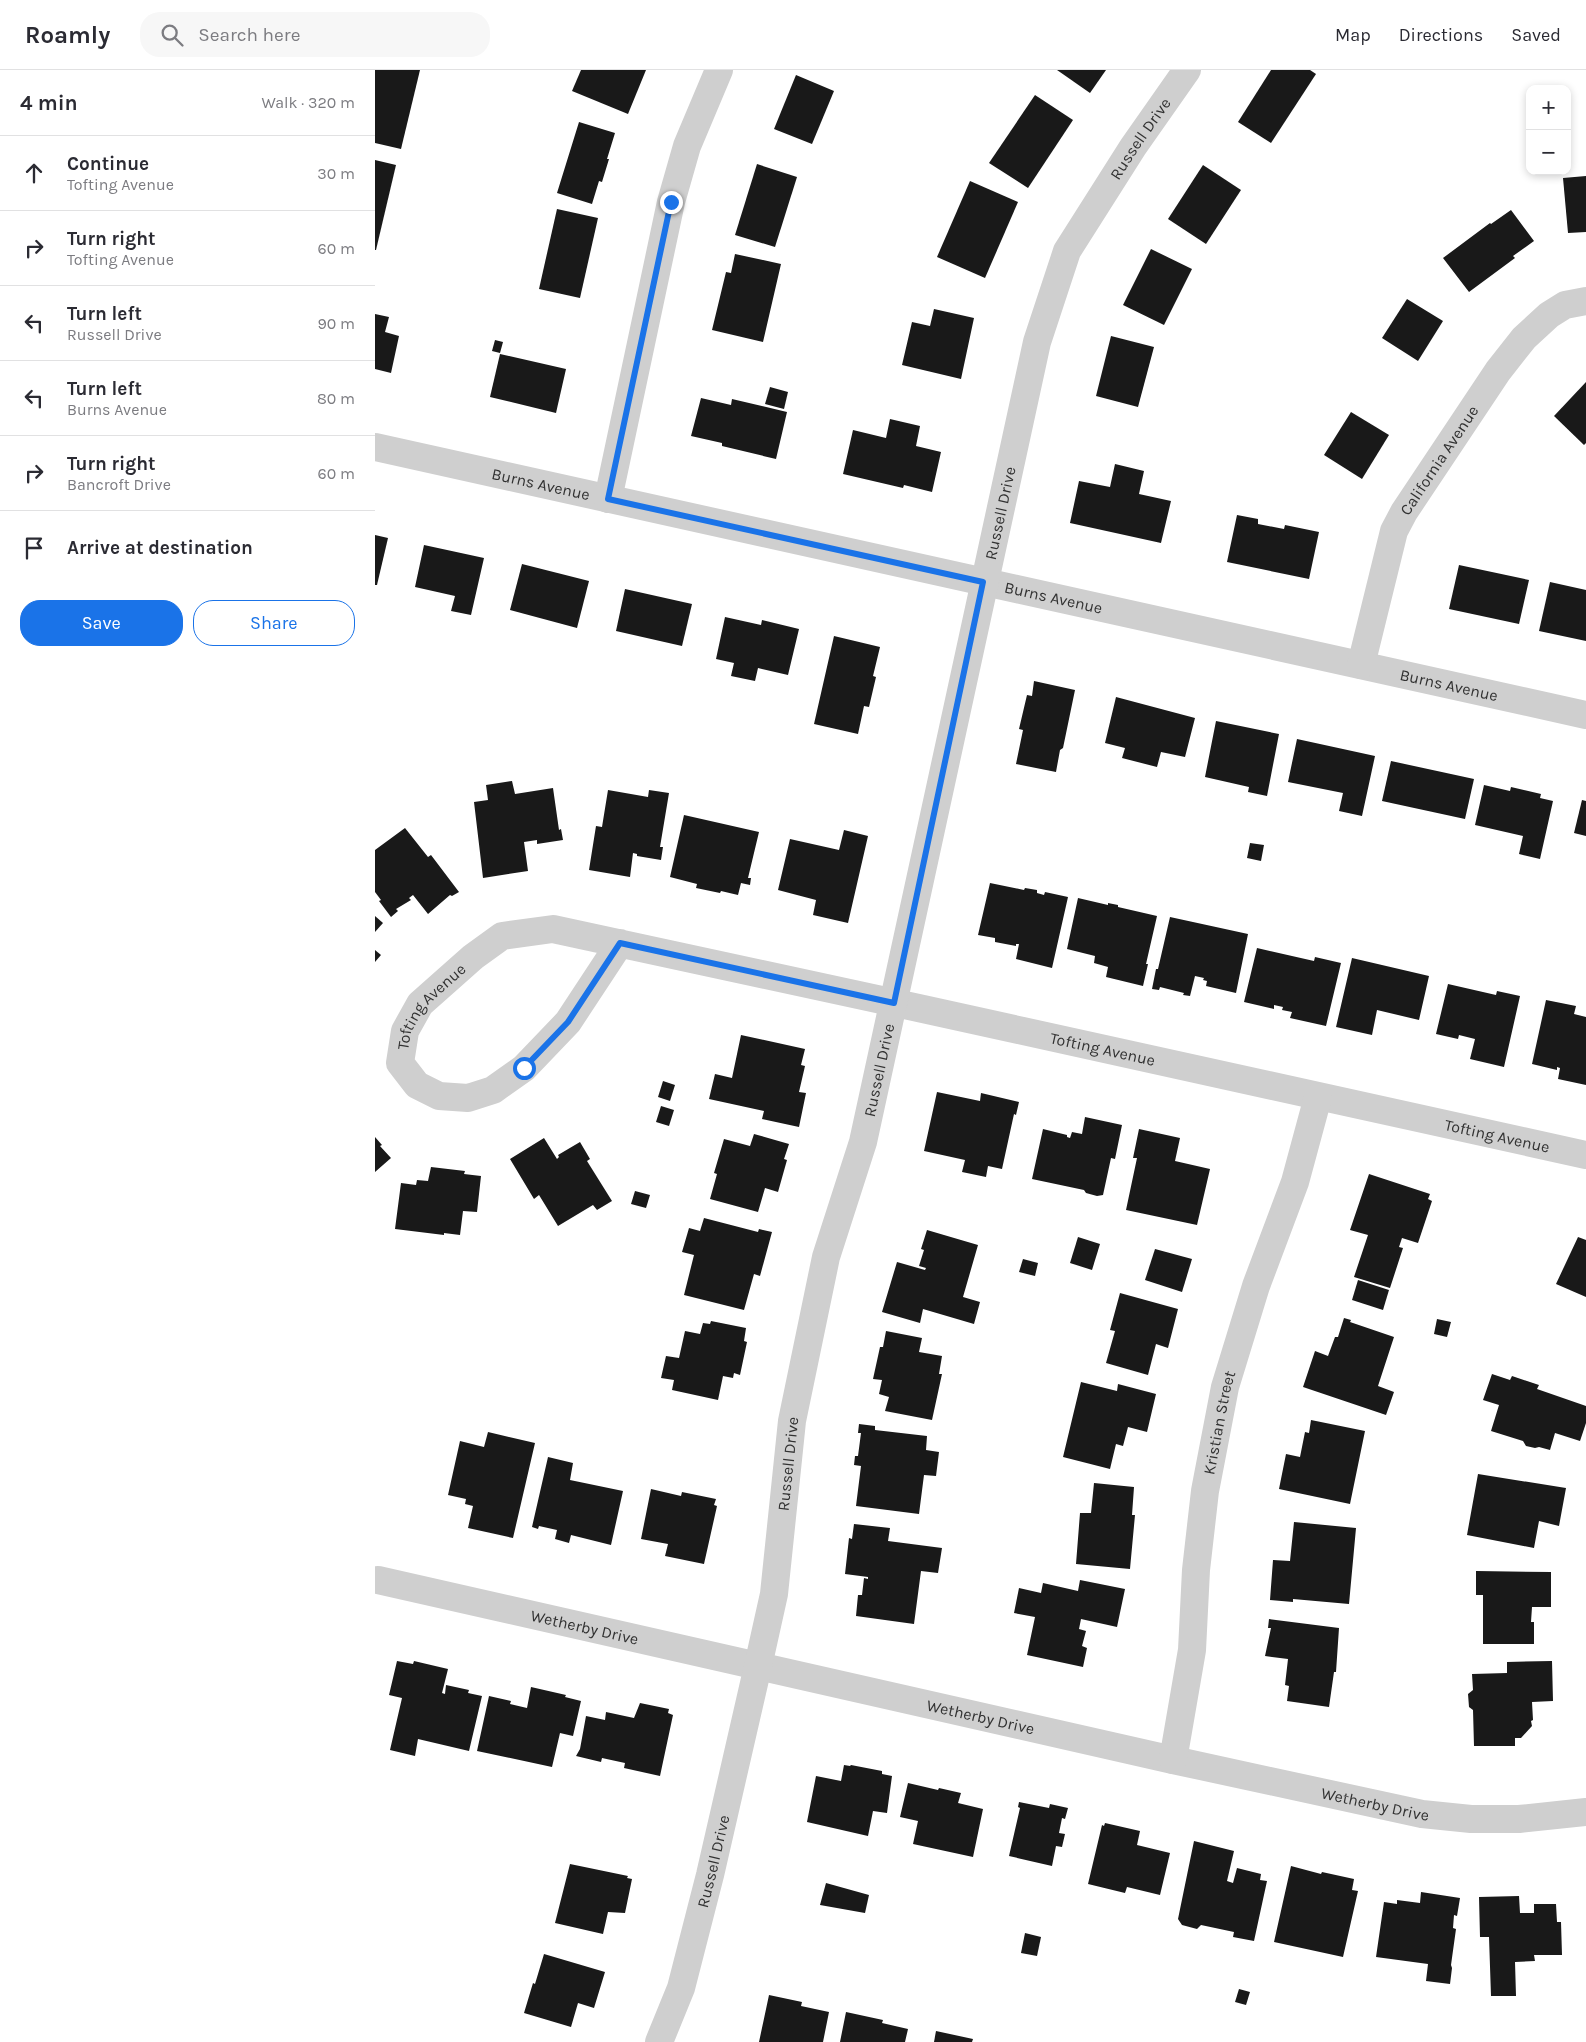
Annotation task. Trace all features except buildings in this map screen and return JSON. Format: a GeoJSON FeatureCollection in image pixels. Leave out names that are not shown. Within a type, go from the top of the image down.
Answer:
{"type":"FeatureCollection","features":[{"type":"Feature","properties":{"kind":"street"},"geometry":{"type":"LineString","coordinates":[[608,499],[671,202],[687,146],[719,70]]}},
{"type":"Feature","properties":{"kind":"street","name":"Russell Drive"},"geometry":{"type":"LineString","coordinates":[[659,2042],[681,1988],[710,1875],[758,1666],[774,1594],[791,1430],[826,1257],[863,1142],[983,582],[1037,342],[1067,251],[1133,147],[1187,70]]}},
{"type":"Feature","properties":{"kind":"street","name":"California Avenue"},"geometry":{"type":"LineString","coordinates":[[1361,665],[1394,531],[1404,512],[1498,371],[1524,338],[1549,315],[1565,305],[1586,301]]}},
{"type":"Feature","properties":{"kind":"street","name":"Burns Avenue"},"geometry":{"type":"LineString","coordinates":[[375,447],[1586,715]]}},
{"type":"Feature","properties":{"kind":"street","name":"Tofting Avenue"},"geometry":{"type":"LineString","coordinates":[[620,943],[568,1022],[524,1068],[493,1090],[468,1098],[439,1096],[417,1085],[401,1063],[405,1031],[420,1004],[473,957],[502,936],[553,929],[620,943],[894,1003],[1586,1156]]}},
{"type":"Feature","properties":{"kind":"street","name":"Kristian Street"},"geometry":{"type":"LineString","coordinates":[[1173,1760],[1192,1650],[1197,1570],[1205,1491],[1225,1387],[1257,1286],[1295,1182],[1318,1097]]}},
{"type":"Feature","properties":{"kind":"street","name":"Wetherby Drive"},"geometry":{"type":"LineString","coordinates":[[376,1575],[758,1666],[1422,1814],[1471,1819],[1519,1820],[1586,1812]]}},
{"type":"Feature","properties":{"kind":"route"},"geometry":{"type":"LineString","coordinates":[[524,1068],[568,1022],[620,943],[894,1003],[983,582],[608,499],[671,202]]}}]}
